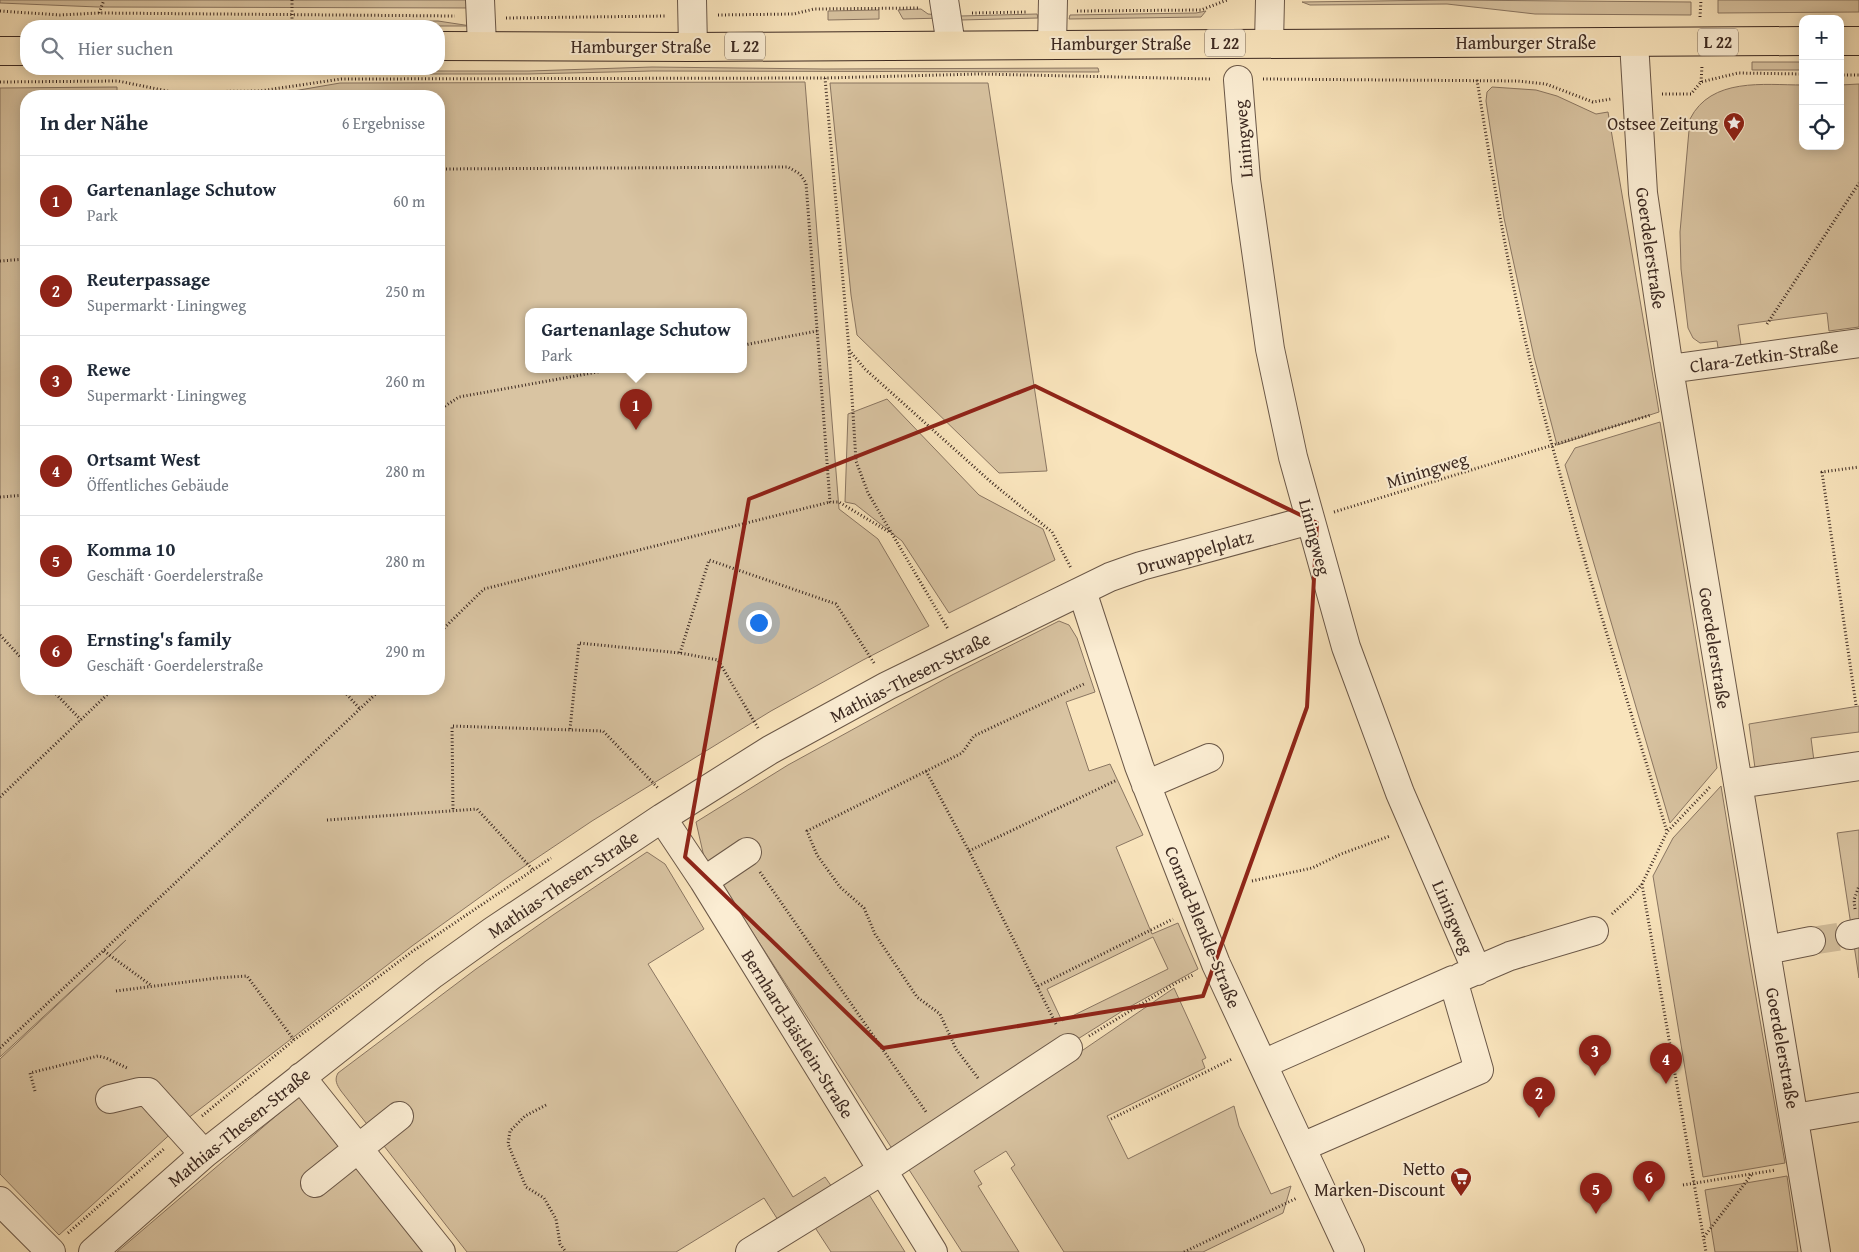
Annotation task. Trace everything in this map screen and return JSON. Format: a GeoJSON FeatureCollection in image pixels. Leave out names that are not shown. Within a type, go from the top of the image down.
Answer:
{"type":"FeatureCollection","features":[{"type":"Feature","properties":{"kind":"main road","name":"Hamburger Straße"},"geometry":{"type":"LineString","coordinates":[[445,46],[693,47],[951,44],[1799,41]]}},
{"type":"Feature","properties":{"kind":"main road"},"geometry":{"type":"LineString","coordinates":[[1844,41],[1859,41]]}},
{"type":"Feature","properties":{"kind":"main road"},"geometry":{"type":"LineString","coordinates":[[0,51],[20,51]]}},
{"type":"Feature","properties":{"kind":"street"},"geometry":{"type":"LineString","coordinates":[[1269,43],[1270,0]]}},
{"type":"Feature","properties":{"kind":"street"},"geometry":{"type":"LineString","coordinates":[[945,6],[951,44]]}},
{"type":"Feature","properties":{"kind":"street"},"geometry":{"type":"LineString","coordinates":[[1052,44],[1053,6]]}},
{"type":"Feature","properties":{"kind":"street"},"geometry":{"type":"LineString","coordinates":[[692,8],[693,47]]}},
{"type":"Feature","properties":{"kind":"street"},"geometry":{"type":"LineString","coordinates":[[480,9],[482,46]]}},
{"type":"Feature","properties":{"kind":"street","name":"Goerdelerstraße"},"geometry":{"type":"LineString","coordinates":[[1634,42],[1643,193],[1680,367],[1678,420],[1816,1252]]}},
{"type":"Feature","properties":{"kind":"street","name":"Liningweg"},"geometry":{"type":"LineString","coordinates":[[1238,80],[1246,180],[1270,349],[1293,457],[1346,647],[1414,827],[1465,976],[1480,1070],[1302,1147]]}},
{"type":"Feature","properties":{"kind":"street","name":"Clara-Zetkin-Straße"},"geometry":{"type":"LineString","coordinates":[[1680,367],[1859,343]]}},
{"type":"Feature","properties":{"kind":"street","name":"Druwappelplatz"},"geometry":{"type":"LineString","coordinates":[[1082,591],[1110,577],[1141,566],[1310,520]]}},
{"type":"Feature","properties":{"kind":"street","name":"Conrad-Blenkle-Straße"},"geometry":{"type":"LineString","coordinates":[[1082,591],[1146,784],[1216,964],[1263,1064],[1294,1107],[1302,1147],[1350,1252]]}},
{"type":"Feature","properties":{"kind":"street","name":"Mathias-Thesen-Straße"},"geometry":{"type":"LineString","coordinates":[[93,1252],[204,1154],[433,974],[485,936],[662,818],[770,750],[887,686],[1082,591]]}},
{"type":"Feature","properties":{"kind":"street"},"geometry":{"type":"LineString","coordinates":[[1146,784],[1209,758]]}},
{"type":"Feature","properties":{"kind":"street"},"geometry":{"type":"LineString","coordinates":[[1737,780],[1859,766]]}},
{"type":"Feature","properties":{"kind":"street","name":"Bernhard-Bästlein-Straße"},"geometry":{"type":"LineString","coordinates":[[662,818],[704,881],[933,1252]]}},
{"type":"Feature","properties":{"kind":"street"},"geometry":{"type":"LineString","coordinates":[[704,881],[747,852]]}},
{"type":"Feature","properties":{"kind":"street"},"geometry":{"type":"LineString","coordinates":[[1263,1064],[1510,956],[1594,931]]}},
{"type":"Feature","properties":{"kind":"street"},"geometry":{"type":"LineString","coordinates":[[1766,950],[1811,941]]}},
{"type":"Feature","properties":{"kind":"street"},"geometry":{"type":"LineString","coordinates":[[750,1252],[941,1133],[1068,1048]]}},
{"type":"Feature","properties":{"kind":"street"},"geometry":{"type":"LineString","coordinates":[[301,1077],[441,1252]]}},
{"type":"Feature","properties":{"kind":"street"},"geometry":{"type":"LineString","coordinates":[[110,1099],[139,1092],[148,1092],[204,1154]]}},
{"type":"Feature","properties":{"kind":"street"},"geometry":{"type":"LineString","coordinates":[[1795,1118],[1859,1107]]}},
{"type":"Feature","properties":{"kind":"street"},"geometry":{"type":"LineString","coordinates":[[315,1183],[400,1116]]}},
{"type":"Feature","properties":{"kind":"street"},"geometry":{"type":"LineString","coordinates":[[0,1201],[51,1252]]}},
{"type":"Feature","properties":{"kind":"path"},"geometry":{"type":"LineString","coordinates":[[99,13],[104,0]]}},
{"type":"Feature","properties":{"kind":"path"},"geometry":{"type":"LineString","coordinates":[[292,0],[292,20]]}},
{"type":"Feature","properties":{"kind":"path"},"geometry":{"type":"LineString","coordinates":[[0,11],[60,16],[99,13],[444,15],[480,9],[692,8],[794,14],[814,10],[921,8],[936,13],[945,6],[1053,6],[1201,10],[1227,0]]}},
{"type":"Feature","properties":{"kind":"path"},"geometry":{"type":"LineString","coordinates":[[1691,94],[1701,82],[1738,73],[1799,74]]}},
{"type":"Feature","properties":{"kind":"path"},"geometry":{"type":"LineString","coordinates":[[267,90],[341,79],[825,78],[979,74],[1238,80],[1518,80],[1546,84],[1593,102]]}},
{"type":"Feature","properties":{"kind":"path"},"geometry":{"type":"LineString","coordinates":[[1844,75],[1859,75]]}},
{"type":"Feature","properties":{"kind":"path"},"geometry":{"type":"LineString","coordinates":[[825,78],[856,461],[868,493],[889,532],[948,629]]}},
{"type":"Feature","properties":{"kind":"path"},"geometry":{"type":"LineString","coordinates":[[1476,80],[1502,229],[1528,353],[1552,447],[1667,832]]}},
{"type":"Feature","properties":{"kind":"path"},"geometry":{"type":"LineString","coordinates":[[0,82],[118,81],[162,90]]}},
{"type":"Feature","properties":{"kind":"path"},"geometry":{"type":"LineString","coordinates":[[445,168],[788,167],[800,174],[806,183],[830,502]]}},
{"type":"Feature","properties":{"kind":"path"},"geometry":{"type":"LineString","coordinates":[[1767,324],[1859,183]]}},
{"type":"Feature","properties":{"kind":"path"},"geometry":{"type":"LineString","coordinates":[[0,261],[20,259]]}},
{"type":"Feature","properties":{"kind":"path"},"geometry":{"type":"LineString","coordinates":[[747,344],[817,331]]}},
{"type":"Feature","properties":{"kind":"path"},"geometry":{"type":"LineString","coordinates":[[848,349],[865,369],[991,482],[1052,532],[1082,591]]}},
{"type":"Feature","properties":{"kind":"path"},"geometry":{"type":"LineString","coordinates":[[445,406],[459,397],[592,373]]}},
{"type":"Feature","properties":{"kind":"path","name":"Miningweg"},"geometry":{"type":"LineString","coordinates":[[1310,520],[1643,418]]}},
{"type":"Feature","properties":{"kind":"path"},"geometry":{"type":"LineString","coordinates":[[1856,705],[1822,472],[1859,467]]}},
{"type":"Feature","properties":{"kind":"path"},"geometry":{"type":"LineString","coordinates":[[0,497],[20,495]]}},
{"type":"Feature","properties":{"kind":"path"},"geometry":{"type":"LineString","coordinates":[[445,627],[484,589],[830,502],[839,502],[889,532]]}},
{"type":"Feature","properties":{"kind":"path"},"geometry":{"type":"LineString","coordinates":[[680,653],[709,560],[836,604],[875,664]]}},
{"type":"Feature","properties":{"kind":"path"},"geometry":{"type":"LineString","coordinates":[[0,635],[20,656]]}},
{"type":"Feature","properties":{"kind":"path"},"geometry":{"type":"LineString","coordinates":[[570,729],[579,643],[680,653],[718,660],[759,729]]}},
{"type":"Feature","properties":{"kind":"path"},"geometry":{"type":"LineString","coordinates":[[995,1098],[956,1049],[940,1014],[917,997],[875,934],[864,908],[840,887],[817,855],[807,831],[962,753],[974,736],[1087,682]]}},
{"type":"Feature","properties":{"kind":"path"},"geometry":{"type":"LineString","coordinates":[[57,695],[81,720]]}},
{"type":"Feature","properties":{"kind":"path"},"geometry":{"type":"LineString","coordinates":[[0,797],[107,695]]}},
{"type":"Feature","properties":{"kind":"path"},"geometry":{"type":"LineString","coordinates":[[347,695],[360,709]]}},
{"type":"Feature","properties":{"kind":"path"},"geometry":{"type":"LineString","coordinates":[[0,1048],[375,695]]}},
{"type":"Feature","properties":{"kind":"path"},"geometry":{"type":"LineString","coordinates":[[453,809],[452,726],[603,731],[659,789]]}},
{"type":"Feature","properties":{"kind":"path"},"geometry":{"type":"LineString","coordinates":[[926,771],[969,851],[1068,1048],[1176,983],[1216,964]]}},
{"type":"Feature","properties":{"kind":"path"},"geometry":{"type":"LineString","coordinates":[[969,851],[1120,778]]}},
{"type":"Feature","properties":{"kind":"path"},"geometry":{"type":"LineString","coordinates":[[1594,931],[1632,896],[1642,884],[1667,832],[1718,779],[1737,780]]}},
{"type":"Feature","properties":{"kind":"path"},"geometry":{"type":"LineString","coordinates":[[327,820],[477,808],[533,870]]}},
{"type":"Feature","properties":{"kind":"path"},"geometry":{"type":"LineString","coordinates":[[1252,881],[1312,868],[1341,854],[1414,827]]}},
{"type":"Feature","properties":{"kind":"path"},"geometry":{"type":"LineString","coordinates":[[747,852],[941,1133]]}},
{"type":"Feature","properties":{"kind":"path"},"geometry":{"type":"LineString","coordinates":[[1642,884],[1706,1252]]}},
{"type":"Feature","properties":{"kind":"path"},"geometry":{"type":"LineString","coordinates":[[1038,986],[1180,915]]}},
{"type":"Feature","properties":{"kind":"path"},"geometry":{"type":"LineString","coordinates":[[104,951],[152,987]]}},
{"type":"Feature","properties":{"kind":"path"},"geometry":{"type":"LineString","coordinates":[[116,991],[246,976],[294,1040]]}},
{"type":"Feature","properties":{"kind":"path"},"geometry":{"type":"LineString","coordinates":[[1112,1119],[1236,1057]]}},
{"type":"Feature","properties":{"kind":"path"},"geometry":{"type":"LineString","coordinates":[[546,1105],[525,1116],[510,1131],[508,1144],[526,1187],[544,1198],[556,1218],[560,1244],[566,1252]]}},
{"type":"Feature","properties":{"kind":"path"},"geometry":{"type":"LineString","coordinates":[[1683,1185],[1778,1170]]}},
{"type":"Feature","properties":{"kind":"path"},"geometry":{"type":"LineString","coordinates":[[1704,1237],[1753,1174]]}},
{"type":"Feature","properties":{"kind":"path"},"geometry":{"type":"LineString","coordinates":[[1184,1252],[1320,1186]]}},
{"type":"Feature","properties":{"kind":"highlighted area"},"geometry":{"type":"Polygon","coordinates":[[[1035,386],[1317,523],[1307,707],[1203,996],[883,1048],[685,857],[749,499],[1035,386]]]}},
{"type":"Feature","properties":{"kind":"shaded area"},"geometry":{"type":"Polygon","coordinates":[[[0,0],[480,0],[480,8],[98,7],[0,3],[0,0]]]}},
{"type":"Feature","properties":{"kind":"shaded area"},"geometry":{"type":"Polygon","coordinates":[[[1446,0],[1691,2],[1691,15],[1535,14],[1447,4],[1310,5],[1302,2],[1446,0]]]}},
{"type":"Feature","properties":{"kind":"shaded area"},"geometry":{"type":"Polygon","coordinates":[[[1718,0],[1859,0],[1859,12],[1718,13],[1718,0]]]}},
{"type":"Feature","properties":{"kind":"shaded area"},"geometry":{"type":"Polygon","coordinates":[[[921,9],[928,14],[942,15],[944,18],[903,19],[898,10],[921,9]]]}},
{"type":"Feature","properties":{"kind":"shaded area"},"geometry":{"type":"Polygon","coordinates":[[[879,10],[879,19],[828,20],[828,11],[879,10]]]}},
{"type":"Feature","properties":{"kind":"shaded area"},"geometry":{"type":"Polygon","coordinates":[[[1206,11],[1201,17],[1069,19],[1070,15],[1196,13],[1206,11]]]}},
{"type":"Feature","properties":{"kind":"shaded area"},"geometry":{"type":"Polygon","coordinates":[[[1037,14],[1038,18],[961,20],[960,16],[1037,14]]]}},
{"type":"Feature","properties":{"kind":"shaded area"},"geometry":{"type":"Polygon","coordinates":[[[445,22],[471,26],[445,26],[445,22]]]}},
{"type":"Feature","properties":{"kind":"shaded area"},"geometry":{"type":"Polygon","coordinates":[[[1752,62],[1799,62],[1799,70],[1752,70],[1752,62]]]}},
{"type":"Feature","properties":{"kind":"shaded area"},"geometry":{"type":"Polygon","coordinates":[[[652,67],[824,69],[1098,68],[1099,72],[652,71],[445,74],[445,71],[529,71],[652,67]]]}},
{"type":"Feature","properties":{"kind":"shaded area"},"geometry":{"type":"Polygon","coordinates":[[[805,82],[839,509],[878,539],[929,626],[771,711],[592,821],[504,880],[412,946],[187,1119],[59,1235],[0,1174],[0,1059],[126,940],[0,1057],[0,88],[117,87],[117,90],[20,90],[20,695],[445,695],[445,90],[299,90],[340,83],[805,82]]]}},
{"type":"Feature","properties":{"kind":"shaded area"},"geometry":{"type":"Polygon","coordinates":[[[830,83],[988,83],[1047,471],[999,473],[857,335],[851,295],[830,83]]]}},
{"type":"Feature","properties":{"kind":"shaded area"},"geometry":{"type":"Polygon","coordinates":[[[1859,84],[1859,327],[1829,331],[1827,313],[1738,325],[1741,345],[1718,348],[1717,341],[1700,343],[1693,338],[1688,328],[1681,269],[1680,232],[1690,119],[1699,105],[1711,96],[1725,90],[1740,86],[1799,85],[1799,150],[1844,150],[1844,85],[1859,84]]]}},
{"type":"Feature","properties":{"kind":"shaded area"},"geometry":{"type":"Polygon","coordinates":[[[1492,87],[1536,90],[1557,96],[1596,114],[1608,112],[1659,412],[1557,445],[1534,357],[1504,218],[1486,101],[1487,92],[1492,87]]]}},
{"type":"Feature","properties":{"kind":"shaded area"},"geometry":{"type":"Polygon","coordinates":[[[887,399],[979,495],[1043,529],[1055,560],[949,613],[902,541],[855,504],[845,502],[848,414],[887,399]]]}},
{"type":"Feature","properties":{"kind":"shaded area"},"geometry":{"type":"Polygon","coordinates":[[[1660,422],[1717,768],[1670,823],[1565,465],[1575,448],[1660,422]]]}},
{"type":"Feature","properties":{"kind":"shaded area"},"geometry":{"type":"Polygon","coordinates":[[[1059,621],[1069,625],[1077,638],[1095,692],[1066,702],[1089,771],[1110,764],[1143,835],[1116,847],[1152,934],[1178,923],[1198,969],[1124,1010],[904,1148],[891,1147],[704,857],[696,822],[788,765],[952,675],[1059,621]],[[1153,937],[1047,989],[1062,1021],[1168,969],[1153,937]]]}},
{"type":"Feature","properties":{"kind":"shaded area"},"geometry":{"type":"Polygon","coordinates":[[[1859,706],[1859,732],[1811,738],[1814,761],[1755,768],[1749,724],[1859,706]]]}},
{"type":"Feature","properties":{"kind":"shaded area"},"geometry":{"type":"Polygon","coordinates":[[[1721,786],[1785,1163],[1703,1177],[1653,876],[1673,838],[1721,786]]]}},
{"type":"Feature","properties":{"kind":"shaded area"},"geometry":{"type":"Polygon","coordinates":[[[1859,830],[1859,978],[1837,833],[1859,830]]]}},
{"type":"Feature","properties":{"kind":"shaded area"},"geometry":{"type":"Polygon","coordinates":[[[647,852],[665,864],[704,929],[648,964],[793,1197],[825,1177],[832,1187],[778,1220],[764,1198],[676,1252],[467,1252],[338,1087],[336,1078],[338,1073],[476,969],[647,852]]]}},
{"type":"Feature","properties":{"kind":"shaded area"},"geometry":{"type":"Polygon","coordinates":[[[1174,988],[1206,1058],[1202,1060],[1205,1068],[1107,1116],[1128,1159],[1234,1106],[1239,1126],[1271,1194],[1291,1186],[1283,1213],[1203,1252],[1064,1252],[1011,1168],[1015,1165],[1006,1151],[974,1171],[982,1184],[978,1186],[1019,1252],[962,1252],[906,1165],[1017,1095],[1174,988]]]}},
{"type":"Feature","properties":{"kind":"shaded area"},"geometry":{"type":"Polygon","coordinates":[[[310,1088],[441,1252],[117,1252],[290,1104],[310,1088]]]}},
{"type":"Feature","properties":{"kind":"shaded area"},"geometry":{"type":"Polygon","coordinates":[[[1787,1176],[1798,1252],[1715,1252],[1705,1190],[1787,1176]]]}},
{"type":"Feature","properties":{"kind":"shaded area"},"geometry":{"type":"Polygon","coordinates":[[[868,1193],[905,1252],[831,1252],[814,1226],[868,1193]]]}},
{"type":"Feature","properties":{"kind":"tunnel"},"geometry":{"type":"LineString","coordinates":[[1811,941],[1850,935]]}},
{"type":"Feature","properties":{"kind":"place","name":"Ostsee Zeitung"},"geometry":{"type":"Point","coordinates":[1734,142]}},
{"type":"Feature","properties":{"kind":"place","name":"Gartenanlage Schutow"},"geometry":{"type":"Point","coordinates":[636,430]}},
{"type":"Feature","properties":{"kind":"place","name":"Rewe"},"geometry":{"type":"Point","coordinates":[1595,1076]}},
{"type":"Feature","properties":{"kind":"place","name":"Ortsamt West"},"geometry":{"type":"Point","coordinates":[1666,1084]}},
{"type":"Feature","properties":{"kind":"place","name":"Reuterpassage"},"geometry":{"type":"Point","coordinates":[1539,1118]}},
{"type":"Feature","properties":{"kind":"place","name":"Netto Marken-Discount"},"geometry":{"type":"Point","coordinates":[1461,1197]}},
{"type":"Feature","properties":{"kind":"place","name":"Ernsting's family"},"geometry":{"type":"Point","coordinates":[1649,1202]}},
{"type":"Feature","properties":{"kind":"place","name":"Komma 10"},"geometry":{"type":"Point","coordinates":[1596,1214]}}]}
